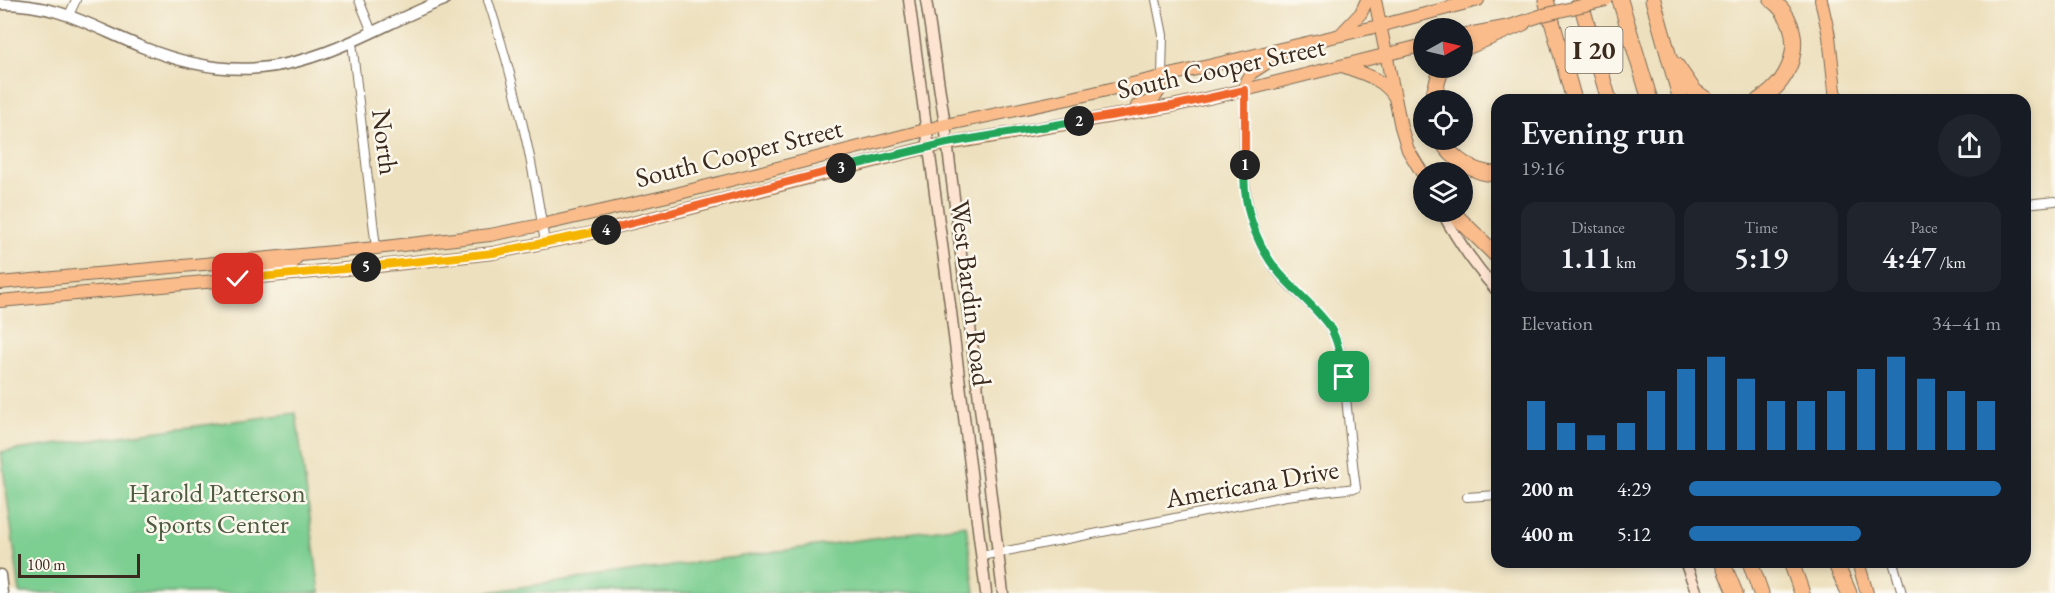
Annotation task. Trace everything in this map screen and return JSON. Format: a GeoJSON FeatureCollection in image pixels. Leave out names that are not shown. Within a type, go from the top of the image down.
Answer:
{"type":"FeatureCollection","features":[{"type":"Feature","properties":{"kind":"highway","name":"I 20"},"geometry":{"type":"LineString","coordinates":[[1580,0],[1607,94]]}},
{"type":"Feature","properties":{"kind":"highway","name":"I 20"},"geometry":{"type":"LineString","coordinates":[[1620,0],[1648,94]]}},
{"type":"Feature","properties":{"kind":"highway"},"geometry":{"type":"LineString","coordinates":[[1653,0],[1679,94]]}},
{"type":"Feature","properties":{"kind":"highway"},"geometry":{"type":"LineString","coordinates":[[1769,94],[1782,81],[1793,57],[1792,29],[1784,13],[1772,0]]}},
{"type":"Feature","properties":{"kind":"highway"},"geometry":{"type":"LineString","coordinates":[[1544,8],[1572,94]]}},
{"type":"Feature","properties":{"kind":"highway"},"geometry":{"type":"LineString","coordinates":[[1658,20],[1685,81],[1698,94]]}},
{"type":"Feature","properties":{"kind":"highway"},"geometry":{"type":"LineString","coordinates":[[1473,44],[1523,22]]}},
{"type":"Feature","properties":{"kind":"highway"},"geometry":{"type":"LineString","coordinates":[[1568,94],[1569,84]]}},
{"type":"Feature","properties":{"kind":"highway"},"geometry":{"type":"LineString","coordinates":[[1448,150],[1466,166],[1491,173]]}},
{"type":"Feature","properties":{"kind":"highway"},"geometry":{"type":"LineString","coordinates":[[1462,222],[1491,250]]}},
{"type":"Feature","properties":{"kind":"highway"},"geometry":{"type":"LineString","coordinates":[[1725,568],[1735,593]]}},
{"type":"Feature","properties":{"kind":"highway"},"geometry":{"type":"LineString","coordinates":[[1752,568],[1761,593]]}},
{"type":"Feature","properties":{"kind":"highway"},"geometry":{"type":"LineString","coordinates":[[1793,568],[1802,593]]}},
{"type":"Feature","properties":{"kind":"highway"},"geometry":{"type":"LineString","coordinates":[[1838,568],[1851,593]]}},
{"type":"Feature","properties":{"kind":"highway"},"geometry":{"type":"LineString","coordinates":[[1843,568],[1851,593]]}},
{"type":"Feature","properties":{"kind":"main road","name":"West Bardin Road"},"geometry":{"type":"LineString","coordinates":[[909,0],[986,593]]}},
{"type":"Feature","properties":{"kind":"main road","name":"West Bardin Road"},"geometry":{"type":"LineString","coordinates":[[927,0],[945,125],[1003,593]]}},
{"type":"Feature","properties":{"kind":"main road"},"geometry":{"type":"LineString","coordinates":[[1339,36],[1354,22],[1367,0]]}},
{"type":"Feature","properties":{"kind":"main road"},"geometry":{"type":"LineString","coordinates":[[1375,0],[1395,98],[1408,150],[1415,162]]}},
{"type":"Feature","properties":{"kind":"main road","name":"South Cooper Street"},"geometry":{"type":"LineString","coordinates":[[0,283],[490,235],[676,194],[926,129],[1068,99],[1339,36],[1479,0]]}},
{"type":"Feature","properties":{"kind":"main road"},"geometry":{"type":"LineString","coordinates":[[1473,33],[1523,22],[1544,8],[1606,0]]}},
{"type":"Feature","properties":{"kind":"main road"},"geometry":{"type":"LineString","coordinates":[[1823,0],[1835,94]]}},
{"type":"Feature","properties":{"kind":"main road"},"geometry":{"type":"LineString","coordinates":[[1245,90],[1246,81],[1251,73],[1293,46]]}},
{"type":"Feature","properties":{"kind":"main road","name":"South Cooper Street"},"geometry":{"type":"LineString","coordinates":[[0,301],[493,253],[686,210],[929,147],[1172,106],[1413,48]]}},
{"type":"Feature","properties":{"kind":"main road"},"geometry":{"type":"LineString","coordinates":[[1342,66],[1377,80],[1395,98]]}},
{"type":"Feature","properties":{"kind":"main road"},"geometry":{"type":"LineString","coordinates":[[1098,118],[1149,103],[1158,95],[1162,76]]}},
{"type":"Feature","properties":{"kind":"main road"},"geometry":{"type":"LineString","coordinates":[[1448,222],[1491,283]]}},
{"type":"Feature","properties":{"kind":"main road"},"geometry":{"type":"LineString","coordinates":[[319,271],[319,263],[323,261],[359,257],[374,248]]}},
{"type":"Feature","properties":{"kind":"main road"},"geometry":{"type":"LineString","coordinates":[[228,280],[242,269],[292,264],[296,255]]}},
{"type":"Feature","properties":{"kind":"main road"},"geometry":{"type":"LineString","coordinates":[[147,269],[150,288]]}},
{"type":"Feature","properties":{"kind":"main road"},"geometry":{"type":"LineString","coordinates":[[957,358],[974,354]]}},
{"type":"Feature","properties":{"kind":"main road"},"geometry":{"type":"LineString","coordinates":[[1687,568],[1697,593]]}},
{"type":"Feature","properties":{"kind":"main road"},"geometry":{"type":"LineString","coordinates":[[1860,568],[1867,593]]}},
{"type":"Feature","properties":{"kind":"street"},"geometry":{"type":"LineString","coordinates":[[69,15],[76,0]]}},
{"type":"Feature","properties":{"kind":"street"},"geometry":{"type":"LineString","coordinates":[[359,0],[372,32]]}},
{"type":"Feature","properties":{"kind":"street"},"geometry":{"type":"LineString","coordinates":[[0,4],[43,8],[69,15],[141,47],[203,66],[252,70],[304,60],[352,42],[444,0]]}},
{"type":"Feature","properties":{"kind":"street"},"geometry":{"type":"LineString","coordinates":[[488,0],[530,155],[545,243]]}},
{"type":"Feature","properties":{"kind":"street"},"geometry":{"type":"LineString","coordinates":[[1156,0],[1163,34],[1162,76]]}},
{"type":"Feature","properties":{"kind":"street","name":"North"},"geometry":{"type":"LineString","coordinates":[[352,42],[374,248]]}},
{"type":"Feature","properties":{"kind":"street","name":"Americana Drive"},"geometry":{"type":"LineString","coordinates":[[981,556],[1286,496],[1356,488],[1344,377],[1337,342],[1324,321],[1279,274],[1256,234],[1248,211],[1244,176],[1245,90]]}},
{"type":"Feature","properties":{"kind":"street"},"geometry":{"type":"LineString","coordinates":[[2031,203],[2055,201]]}},
{"type":"Feature","properties":{"kind":"street"},"geometry":{"type":"LineString","coordinates":[[1467,497],[1491,495]]}},
{"type":"Feature","properties":{"kind":"street"},"geometry":{"type":"LineString","coordinates":[[1895,568],[1902,593]]}},
{"type":"Feature","properties":{"kind":"street"},"geometry":{"type":"LineString","coordinates":[[0,575],[2,593]]}},
{"type":"Feature","properties":{"kind":"green space","name":"Harold Patterson Sports Center"},"geometry":{"type":"Polygon","coordinates":[[[296,413],[320,593],[20,593],[1,452],[296,413]]]}},
{"type":"Feature","properties":{"kind":"green space"},"geometry":{"type":"Polygon","coordinates":[[[966,525],[975,593],[479,593],[966,525]]]}},
{"type":"Feature","properties":{"kind":"route"},"geometry":{"type":"LineString","coordinates":[[238,279],[493,253],[593,233],[947,143],[1172,106],[1245,90],[1244,176],[1248,211],[1256,234],[1279,274],[1331,330],[1337,342],[1344,377]]}}]}
